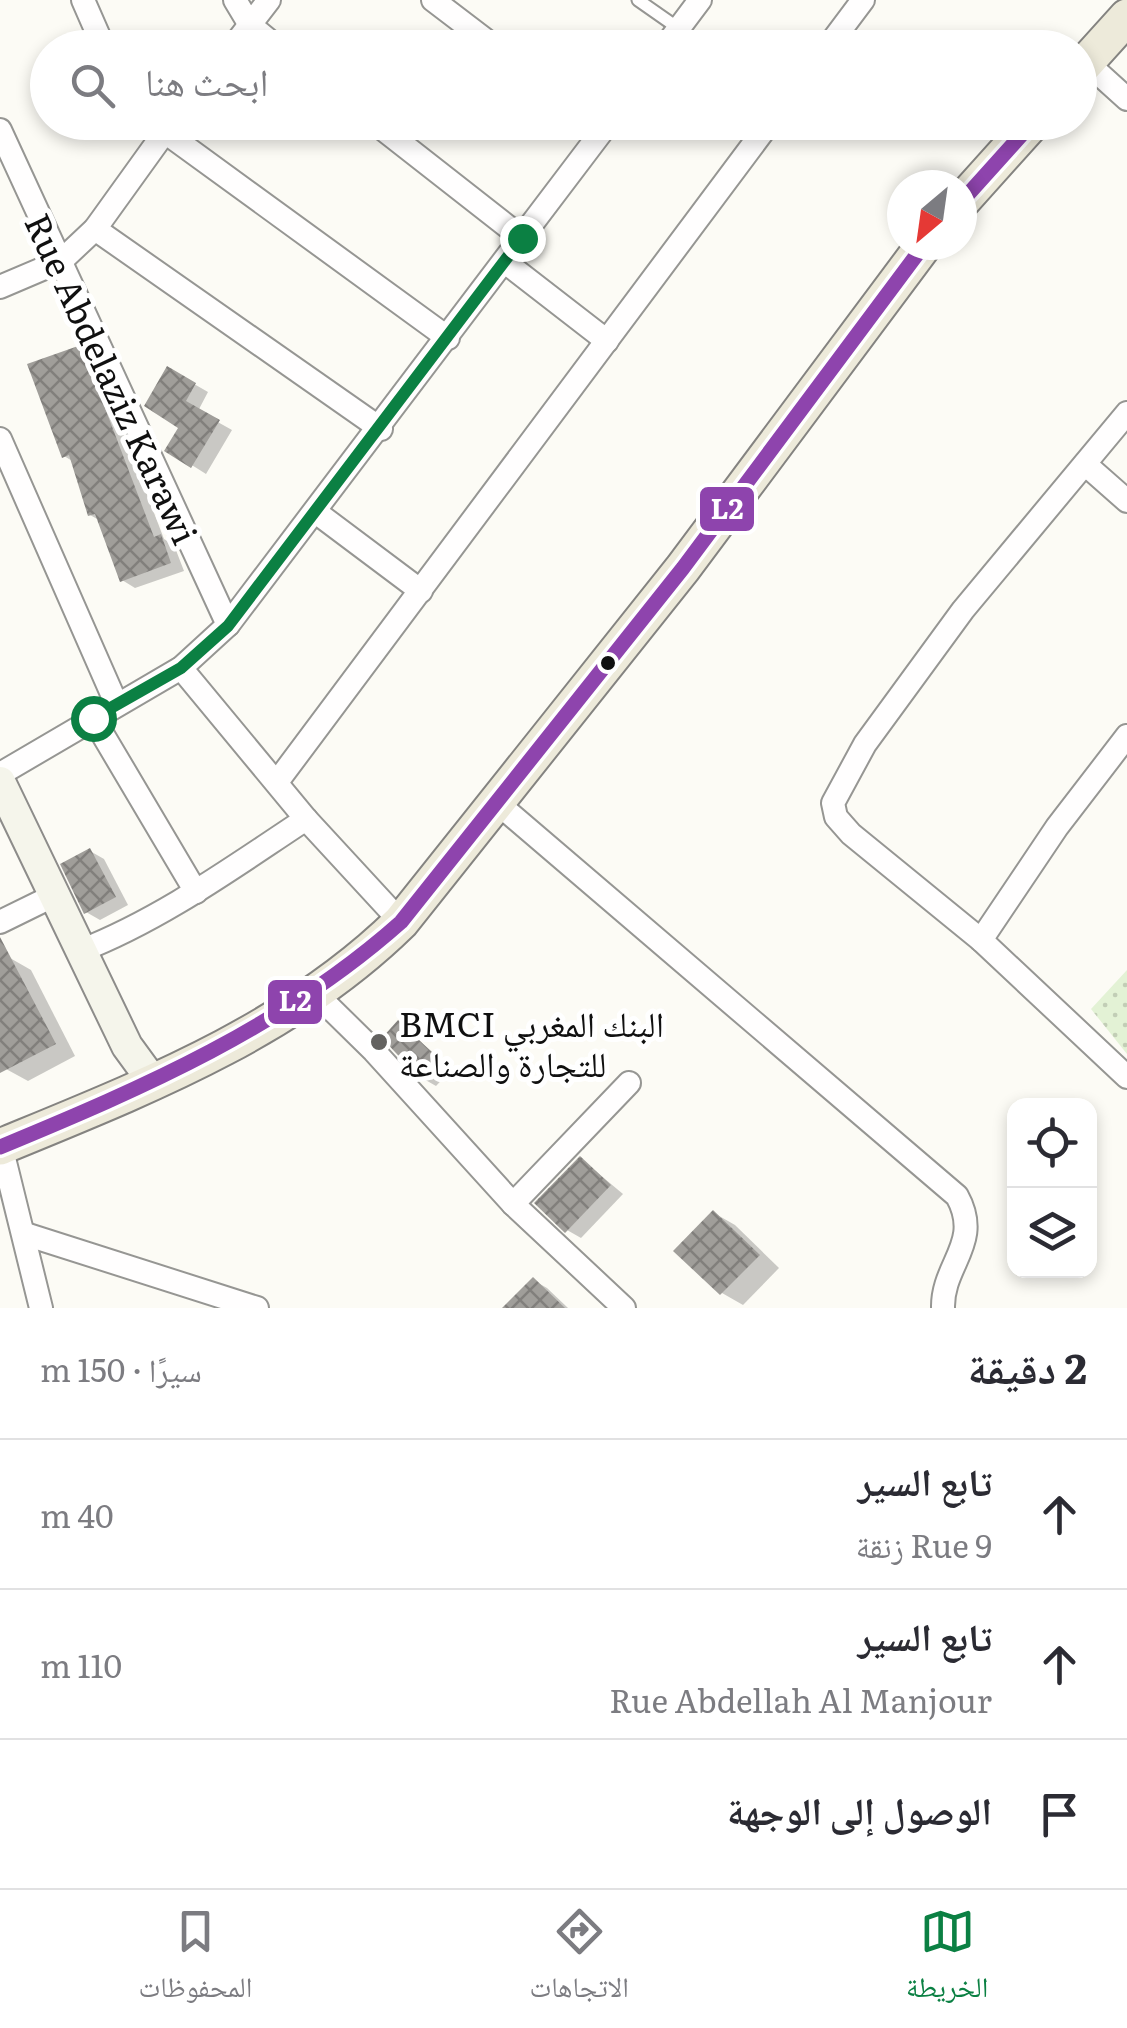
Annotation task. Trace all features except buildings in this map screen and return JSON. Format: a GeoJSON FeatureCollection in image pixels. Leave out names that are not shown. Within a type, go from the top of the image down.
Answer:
{"type":"FeatureCollection","features":[{"type":"Feature","properties":{"kind":"main road"},"geometry":{"type":"LineString","coordinates":[[1097,51],[1127,18]]}},
{"type":"Feature","properties":{"kind":"main road"},"geometry":{"type":"LineString","coordinates":[[977,184],[1017,140]]}},
{"type":"Feature","properties":{"kind":"main road"},"geometry":{"type":"LineString","coordinates":[[1,1146],[154,1083],[250,1034],[357,964],[401,922],[683,568],[913,260]]}},
{"type":"Feature","properties":{"kind":"street"},"geometry":{"type":"LineString","coordinates":[[83,0],[96,30]]}},
{"type":"Feature","properties":{"kind":"street"},"geometry":{"type":"LineString","coordinates":[[235,0],[256,30]]}},
{"type":"Feature","properties":{"kind":"street"},"geometry":{"type":"LineString","coordinates":[[246,30],[269,0]]}},
{"type":"Feature","properties":{"kind":"street"},"geometry":{"type":"LineString","coordinates":[[433,0],[472,30]]}},
{"type":"Feature","properties":{"kind":"street"},"geometry":{"type":"LineString","coordinates":[[677,30],[700,0]]}},
{"type":"Feature","properties":{"kind":"street"},"geometry":{"type":"LineString","coordinates":[[840,30],[863,0]]}},
{"type":"Feature","properties":{"kind":"street"},"geometry":{"type":"LineString","coordinates":[[1097,76],[1127,99]]}},
{"type":"Feature","properties":{"kind":"street","name":"Rue Abdelaziz Karawi"},"geometry":{"type":"LineString","coordinates":[[0,130],[228,626]]}},
{"type":"Feature","properties":{"kind":"street"},"geometry":{"type":"LineString","coordinates":[[0,287],[61,261],[95,229],[153,140]]}},
{"type":"Feature","properties":{"kind":"street"},"geometry":{"type":"LineString","coordinates":[[173,140],[448,338]]}},
{"type":"Feature","properties":{"kind":"street"},"geometry":{"type":"LineString","coordinates":[[397,140],[522,238]]}},
{"type":"Feature","properties":{"kind":"street"},"geometry":{"type":"LineString","coordinates":[[154,1083],[127,1046],[0,778],[116,703],[181,668],[228,626],[381,428],[592,140]]}},
{"type":"Feature","properties":{"kind":"street"},"geometry":{"type":"LineString","coordinates":[[277,782],[757,140]]}},
{"type":"Feature","properties":{"kind":"street"},"geometry":{"type":"LineString","coordinates":[[95,229],[381,428]]}},
{"type":"Feature","properties":{"kind":"street"},"geometry":{"type":"LineString","coordinates":[[505,262],[607,341]]}},
{"type":"Feature","properties":{"kind":"street"},"geometry":{"type":"LineString","coordinates":[[1127,412],[963,610],[865,744],[833,803],[836,817],[851,834],[981,940],[1127,1077]]}},
{"type":"Feature","properties":{"kind":"street"},"geometry":{"type":"LineString","coordinates":[[0,439],[116,703]]}},
{"type":"Feature","properties":{"kind":"street"},"geometry":{"type":"LineString","coordinates":[[1085,464],[1127,501]]}},
{"type":"Feature","properties":{"kind":"street"},"geometry":{"type":"LineString","coordinates":[[317,513],[421,591]]}},
{"type":"Feature","properties":{"kind":"street"},"geometry":{"type":"LineString","coordinates":[[181,668],[306,818],[401,922]]}},
{"type":"Feature","properties":{"kind":"street"},"geometry":{"type":"LineString","coordinates":[[93,718],[196,892]]}},
{"type":"Feature","properties":{"kind":"street"},"geometry":{"type":"LineString","coordinates":[[981,940],[1057,827],[1127,736]]}},
{"type":"Feature","properties":{"kind":"street"},"geometry":{"type":"LineString","coordinates":[[495,801],[957,1196],[968,1215],[967,1229],[944,1308]]}},
{"type":"Feature","properties":{"kind":"street"},"geometry":{"type":"LineString","coordinates":[[80,951],[130,930],[196,892],[306,818]]}},
{"type":"Feature","properties":{"kind":"street"},"geometry":{"type":"LineString","coordinates":[[0,922],[55,895]]}},
{"type":"Feature","properties":{"kind":"street"},"geometry":{"type":"LineString","coordinates":[[315,993],[374,1051],[513,1204],[624,1308]]}},
{"type":"Feature","properties":{"kind":"street"},"geometry":{"type":"LineString","coordinates":[[513,1204],[629,1083]]}},
{"type":"Feature","properties":{"kind":"street"},"geometry":{"type":"LineString","coordinates":[[1,1146],[42,1308]]}},
{"type":"Feature","properties":{"kind":"street"},"geometry":{"type":"LineString","coordinates":[[25,1234],[256,1308]]}},
{"type":"Feature","properties":{"kind":"lane"},"geometry":{"type":"LineString","coordinates":[[638,0],[664,30]]}},
{"type":"Feature","properties":{"kind":"green space"},"geometry":{"type":"Polygon","coordinates":[[[1127,970],[1127,1054],[1091,1009],[1127,970]]]}},
{"type":"Feature","properties":{"kind":"transit line","name":"L2"},"geometry":{"type":"LineString","coordinates":[[977,184],[1017,140]]}},
{"type":"Feature","properties":{"kind":"transit line","name":"L2"},"geometry":{"type":"LineString","coordinates":[[0,1147],[159,1077],[260,1024],[309,993],[401,922],[683,568],[913,260]]}},
{"type":"Feature","properties":{"kind":"place","name":"BMCI البنك المغربي للتجارة والصناعة"},"geometry":{"type":"Point","coordinates":[379,1042]}},
{"type":"Feature","properties":{"kind":"route"},"geometry":{"type":"LineString","coordinates":[[93,718],[181,668],[228,626],[522,238]]}}]}
